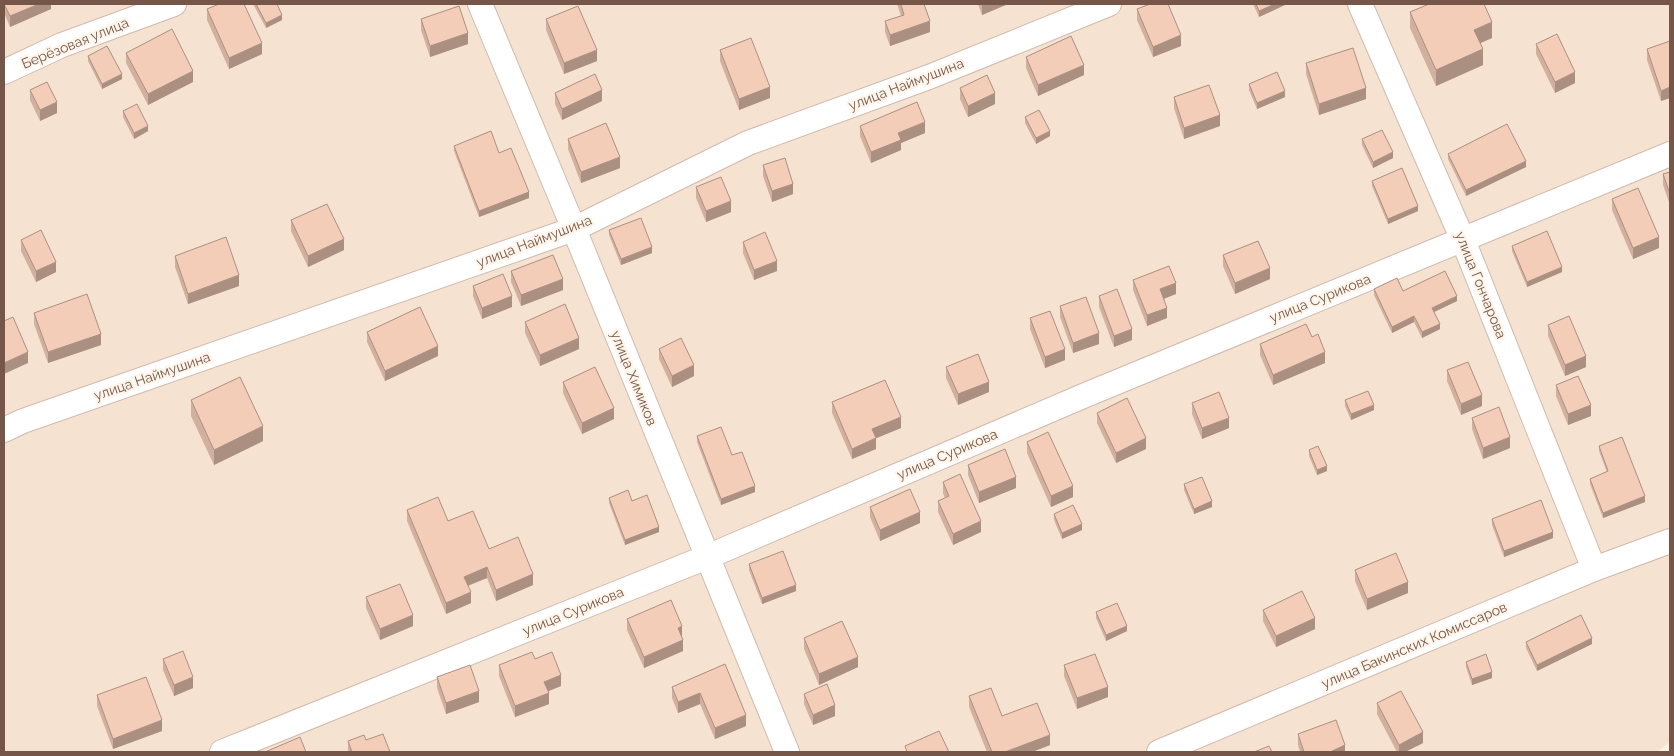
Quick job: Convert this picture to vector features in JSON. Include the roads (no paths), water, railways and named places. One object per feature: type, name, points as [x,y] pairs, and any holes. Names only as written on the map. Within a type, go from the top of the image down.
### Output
[{"type":"street","name":"Берёзовая улица","points":[[4,72],[62,45],[174,4]]},
{"type":"street","name":"улица Химиков","points":[[480,4],[574,229],[787,752]]},
{"type":"street","name":"улица Наймушина","points":[[4,430],[23,421],[574,229],[748,143],[928,77],[1109,4]]},
{"type":"street","name":"улица Гончарова","points":[[1360,4],[1464,240],[1594,569]]},
{"type":"street","name":"улица Сурикова","points":[[222,752],[707,557],[1088,394],[1670,154]]},
{"type":"street","name":"улица Бакинских Комиссаров","points":[[1160,752],[1594,569],[1670,541]]}]
